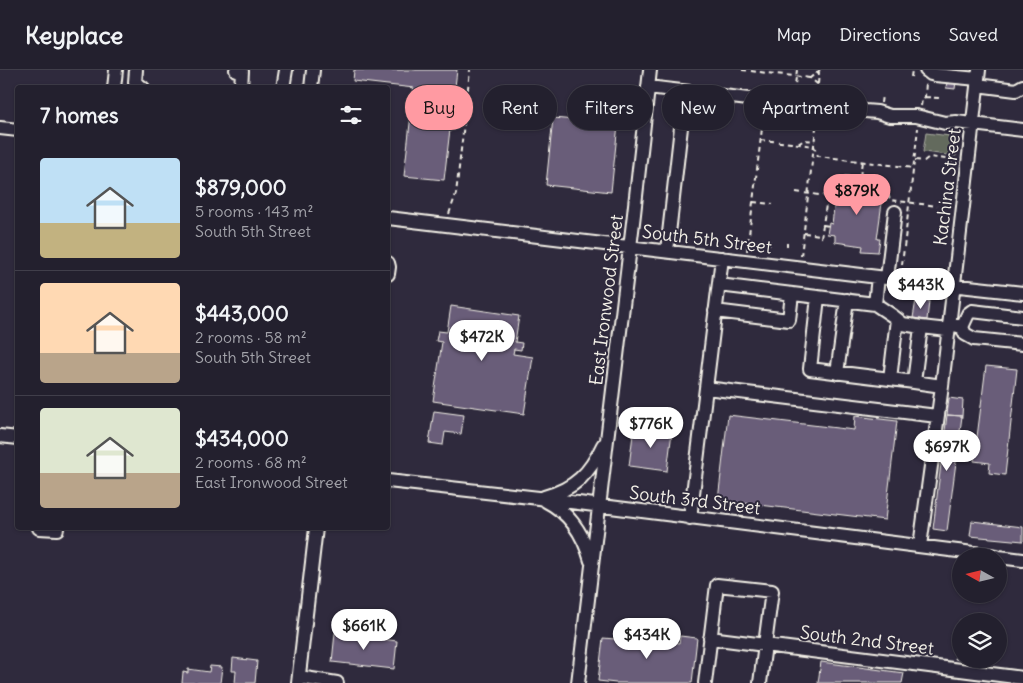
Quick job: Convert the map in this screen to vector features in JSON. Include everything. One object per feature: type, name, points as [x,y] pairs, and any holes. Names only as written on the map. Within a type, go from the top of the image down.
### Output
[{"type":"street","points":[[114,85],[116,70]]},
{"type":"street","points":[[136,70],[135,82],[139,85]]},
{"type":"street","points":[[236,70],[242,71],[241,85]]},
{"type":"street","points":[[284,85],[286,70]]},
{"type":"street","points":[[311,85],[313,70]]},
{"type":"street","name":"East Ironwood Street","points":[[648,85],[650,70]]},
{"type":"street","points":[[922,75],[978,78],[1016,90],[1023,86]]},
{"type":"street","name":"Kachina Street","points":[[920,546],[942,386],[978,78]]},
{"type":"street","points":[[867,111],[890,116],[920,117],[945,123],[956,122],[1023,130]]},
{"type":"street","points":[[0,128],[15,130]]},
{"type":"street","name":"East Ironwood Street","points":[[578,683],[643,130]]},
{"type":"street","points":[[667,251],[681,130]]},
{"type":"street","points":[[875,304],[882,278],[893,206]]},
{"type":"street","name":"South 5th Street","points":[[390,218],[882,278],[1023,293]]},
{"type":"street","points":[[690,518],[722,258]]},
{"type":"street","points":[[718,286],[875,304],[903,324],[962,327]]},
{"type":"street","points":[[715,311],[789,320],[792,294]]},
{"type":"street","points":[[818,297],[810,369],[942,386]]},
{"type":"street","points":[[837,373],[847,300]]},
{"type":"street","points":[[1023,317],[972,311],[968,314],[962,327],[965,334],[974,338],[1023,344]]},
{"type":"street","points":[[890,379],[897,319]]},
{"type":"street","points":[[914,382],[921,326]]},
{"type":"street","points":[[706,388],[937,416]]},
{"type":"street","points":[[0,436],[15,438]]},
{"type":"street","points":[[539,498],[560,492],[577,482],[591,467],[607,436]]},
{"type":"street","name":"South 3rd Street","points":[[390,482],[539,498],[952,550]]},
{"type":"street","points":[[539,498],[554,506],[570,520],[582,538],[592,564]]},
{"type":"street","points":[[316,530],[298,680],[337,683]]},
{"type":"street","name":"South 3rd Street","points":[[1008,558],[1023,560]]},
{"type":"street","points":[[705,683],[717,586],[772,591],[760,683]]},
{"type":"street","name":"South 2nd Street","points":[[710,638],[1023,678]]},
{"type":"path","points":[[449,214],[456,194],[470,70]]},
{"type":"path","points":[[742,70],[810,78],[818,85]]},
{"type":"path","points":[[795,85],[797,70]]},
{"type":"path","points":[[810,78],[820,70]]},
{"type":"path","points":[[818,85],[820,70]]},
{"type":"path","points":[[902,265],[920,117],[926,83],[922,75],[911,72],[911,77]]},
{"type":"path","points":[[919,98],[938,98],[938,101]]},
{"type":"path","points":[[747,251],[761,130]]},
{"type":"path","points":[[801,258],[816,130]]},
{"type":"path","points":[[760,140],[814,146]]},
{"type":"path","points":[[798,144],[804,140],[815,141]]},
{"type":"path","points":[[790,148],[791,143]]},
{"type":"path","points":[[814,146],[818,156],[914,168]]},
{"type":"path","points":[[915,160],[924,161],[929,157],[946,159],[949,163],[956,164]]},
{"type":"path","points":[[859,185],[862,161]]},
{"type":"path","points":[[804,233],[821,236],[829,185],[841,176],[884,180],[893,206]]},
{"type":"path","points":[[796,192],[835,197]]},
{"type":"path","points":[[882,200],[893,206],[910,203],[937,206]]},
{"type":"path","points":[[753,202],[773,204]]},
{"type":"path","points":[[823,225],[829,226]]},
{"type":"green space","points":[[926,133],[958,137],[956,156],[923,152]]},
{"type":"building","points":[[354,70],[457,70],[455,85],[405,85],[405,87],[353,81]]},
{"type":"building","points":[[947,80],[956,81],[955,89],[946,88]]},
{"type":"building","points":[[557,118],[567,119],[567,130],[617,130],[611,192],[546,185],[552,130],[557,130]]},
{"type":"building","points":[[409,130],[450,130],[444,180],[404,176]]},
{"type":"building","points":[[837,183],[884,188],[877,239],[880,239],[878,252],[862,251],[863,246],[835,242],[835,235],[827,234],[829,223],[832,224]]},
{"type":"building","points":[[916,300],[929,301],[927,320],[913,318]]},
{"type":"building","points":[[451,306],[519,316],[515,342],[522,343],[521,350],[514,349],[513,354],[533,357],[524,414],[433,401],[442,342],[436,341],[438,331],[447,332]]},
{"type":"building","points":[[986,366],[1017,369],[1005,475],[989,473],[990,463],[974,461]]},
{"type":"building","points":[[949,398],[963,400],[962,416],[947,415]]},
{"type":"building","points":[[434,411],[464,415],[461,434],[445,432],[443,445],[429,443]]},
{"type":"building","points":[[728,415],[854,430],[855,416],[897,421],[885,520],[718,500]]},
{"type":"building","points":[[947,415],[962,416],[947,531],[933,529]]},
{"type":"building","points":[[634,427],[672,432],[667,471],[629,466]]},
{"type":"building","points":[[972,521],[1023,527],[1023,541],[970,536]]},
{"type":"building","points":[[616,629],[626,630],[625,637],[679,643],[680,636],[697,638],[692,683],[616,683],[598,681],[603,638],[615,639]]},
{"type":"building","points":[[335,633],[397,641],[394,669],[332,662]]},
{"type":"building","points":[[233,658],[257,661],[255,683],[235,683],[236,671],[232,671]]},
{"type":"building","points":[[821,662],[904,673],[902,683],[818,683]]},
{"type":"building","points":[[210,666],[222,667],[220,683],[182,683],[183,672],[188,673],[188,669],[209,672]]}]
